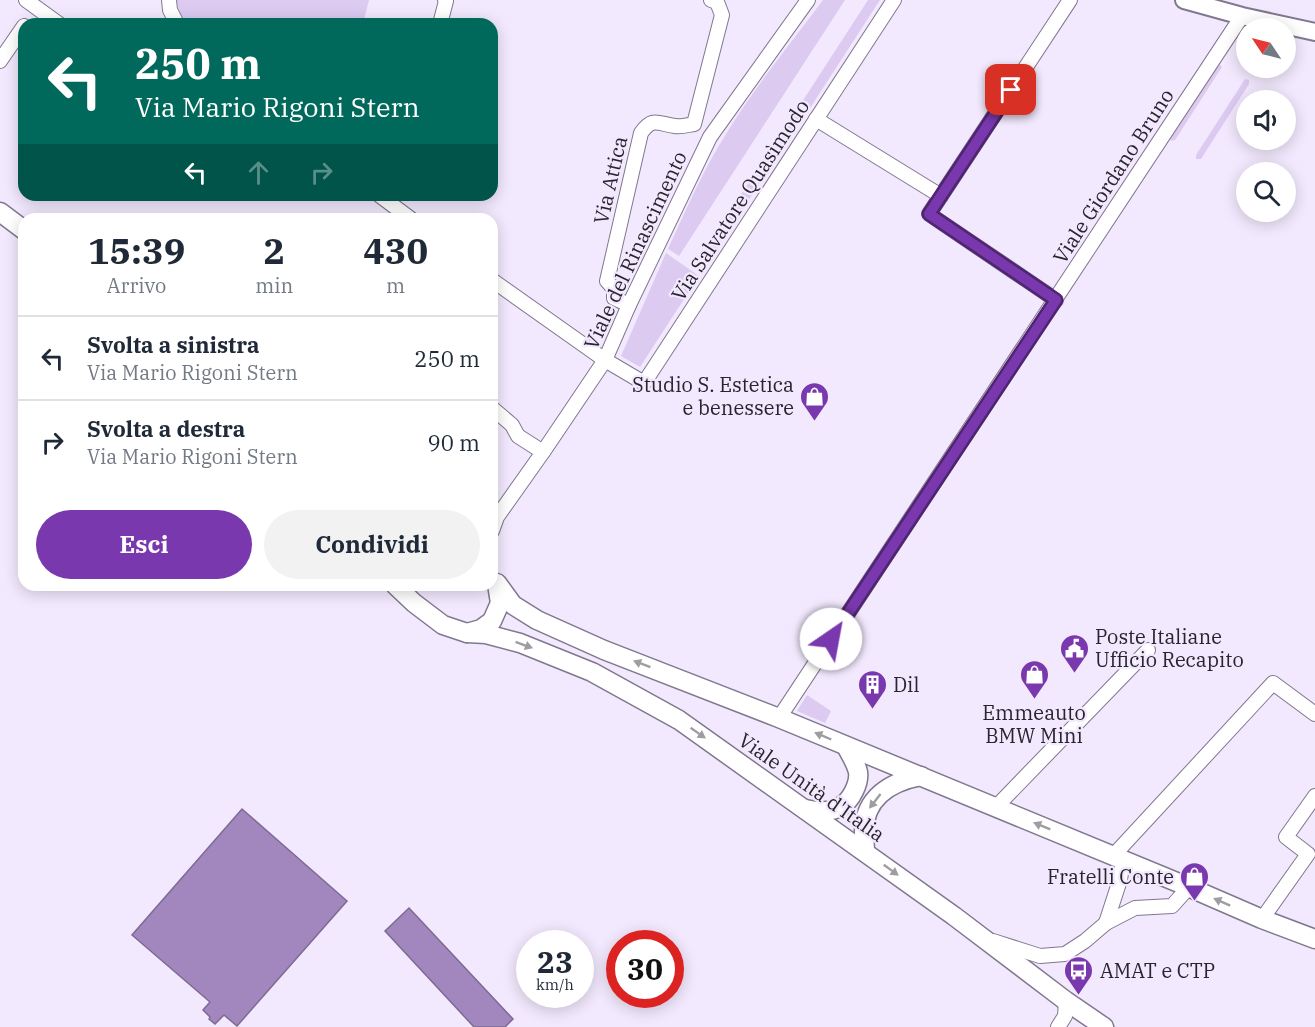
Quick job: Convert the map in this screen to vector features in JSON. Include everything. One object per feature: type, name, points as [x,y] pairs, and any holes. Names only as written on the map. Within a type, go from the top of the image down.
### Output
[{"type":"main road","points":[[0,212],[18,226]]},
{"type":"main road","name":"Viale Unità d'Italia","points":[[498,583],[513,605],[537,620],[604,650],[779,718],[1315,939]]},
{"type":"main road","name":"Viale Unità d'Italia","points":[[401,591],[443,625],[468,633],[486,634],[520,643],[592,672],[679,720],[865,852],[1104,1027]]},
{"type":"main road","name":"Viale Unità d'Italia","points":[[468,633],[481,629],[492,621],[500,603],[498,591]]},
{"type":"main road","points":[[804,809],[816,812],[831,811],[846,804],[853,794],[858,782],[858,773],[846,746]]},
{"type":"main road","points":[[865,852],[864,831],[870,807],[880,794],[895,783],[921,777]]},
{"type":"street","points":[[169,0],[174,18]]},
{"type":"street","points":[[442,18],[445,0]]},
{"type":"street","name":"Via Attica","points":[[629,305],[614,298],[614,289],[607,281],[640,133],[647,124],[658,122],[677,127],[694,124],[722,15],[717,2],[711,0]]},
{"type":"street","name":"Viale del Rinascimento","points":[[498,515],[605,360],[710,137],[808,0]]},
{"type":"street","name":"Via Salvatore Quasìmodo","points":[[636,395],[894,0]]},
{"type":"street","points":[[1056,300],[929,214],[1070,0]]},
{"type":"street","points":[[1184,0],[1315,32]]},
{"type":"street","points":[[28,18],[35,3],[52,18]]},
{"type":"street","name":"Viale Giordano Bruno","points":[[779,718],[1242,16]]},
{"type":"street","points":[[0,61],[18,35]]},
{"type":"street","points":[[816,119],[941,196]]},
{"type":"street","points":[[387,201],[403,213]]},
{"type":"street","points":[[498,283],[605,360],[644,383]]},
{"type":"street","points":[[498,413],[512,425],[518,436],[543,452]]},
{"type":"street","points":[[996,807],[1148,650]]},
{"type":"street","points":[[1106,924],[1120,880],[1118,858],[1273,683],[1315,714]]},
{"type":"street","points":[[1262,919],[1308,854],[1286,837],[1315,796]]},
{"type":"street","points":[[980,936],[1040,956],[1065,954],[1106,924],[1135,908],[1172,906],[1189,887]]},
{"type":"street","points":[[1058,1027],[1065,1016],[1066,1001]]},
{"type":"shaded area","points":[[176,0],[369,0],[364,18],[182,18]]},
{"type":"shaded area","points":[[823,0],[845,0],[679,256],[668,249],[710,162],[749,99]]},
{"type":"shaded area","points":[[868,0],[880,0],[810,108],[802,102]]},
{"type":"shaded area","points":[[1219,64],[1222,67],[1175,140],[1171,141],[1170,138]]},
{"type":"shaded area","points":[[1245,79],[1249,80],[1245,90],[1238,90]]},
{"type":"shaded area","points":[[1236,93],[1236,104],[1201,159],[1196,159],[1196,155]]},
{"type":"shaded area","points":[[795,112],[803,117],[708,262],[700,257]]},
{"type":"shaded area","points":[[666,253],[699,276],[640,367],[621,356]]},
{"type":"shaded area","points":[[807,695],[831,711],[825,723],[797,711]]},
{"type":"shaded area","points":[[242,809],[347,901],[237,1026],[224,1015],[215,1024],[209,1019],[210,1017],[203,1010],[210,1002],[132,935]]},
{"type":"shaded area","points":[[409,908],[513,1019],[505,1027],[474,1027],[385,931]]},
{"type":"place","name":"Studio S. Estetica e benessere","points":[[815,422]]},
{"type":"place","name":"Poste Italiane Ufficio Recapito","points":[[1074,674]]},
{"type":"place","name":"Emmeauto BMW Mini","points":[[1034,700]]},
{"type":"place","name":"Dil","points":[[872,710]]},
{"type":"place","name":"Fratelli Conte","points":[[1195,902]]},
{"type":"place","name":"AMAT e CTP","points":[[1079,996]]},
{"type":"route","points":[[831,639],[1056,300],[929,214],[1011,90]]}]
